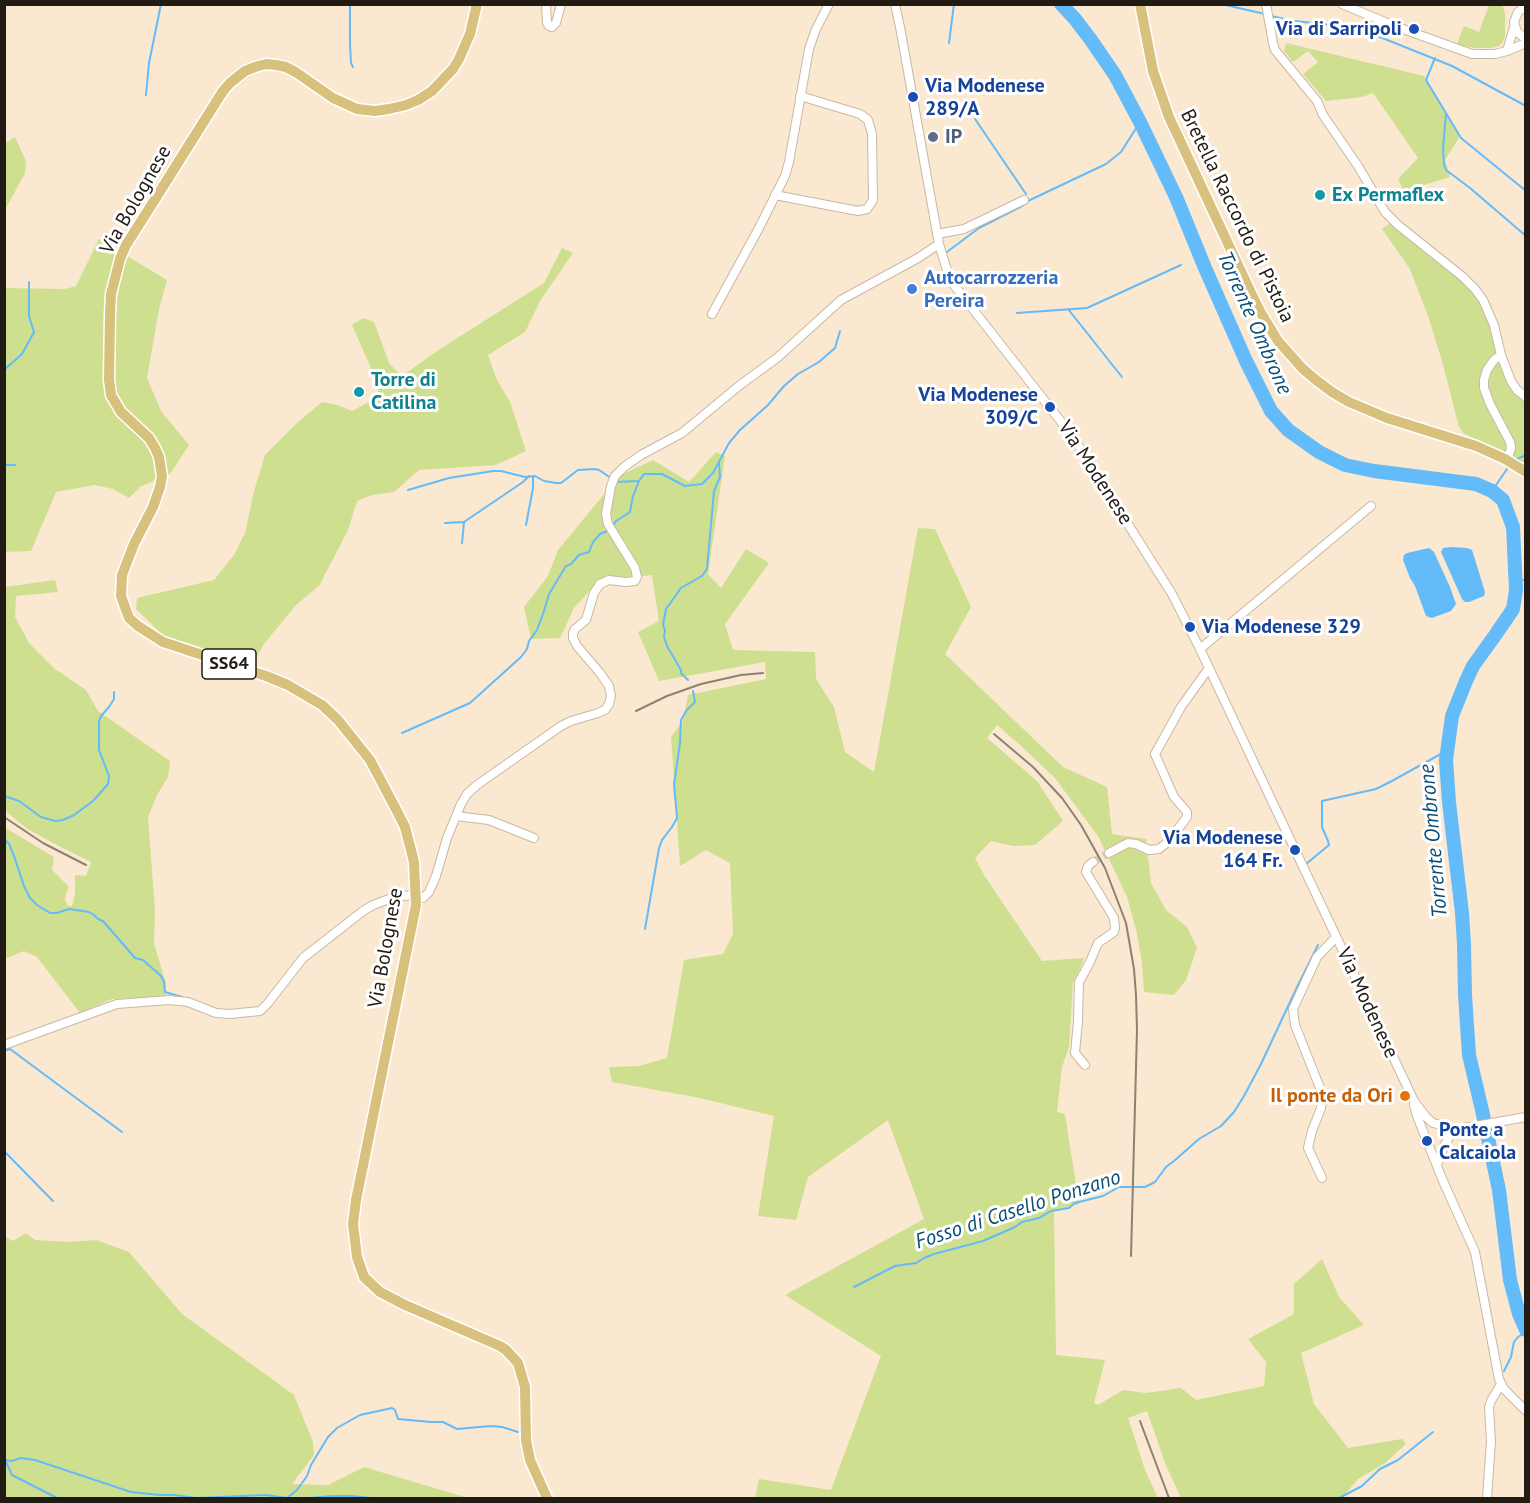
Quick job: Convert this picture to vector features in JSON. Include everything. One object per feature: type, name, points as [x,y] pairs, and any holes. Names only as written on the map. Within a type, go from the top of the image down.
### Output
[{"type":"main road","name":"Via Bolognese","points":[[477,4],[470,34],[453,69],[432,91],[406,105],[389,110],[357,109],[333,98],[292,70],[276,65],[255,66],[236,77],[223,91],[126,245],[114,279],[110,315],[109,380],[111,395],[121,412],[149,438],[155,448],[162,476],[157,496],[122,575],[121,596],[129,618],[163,642],[266,676],[322,705],[338,720],[370,759],[407,834],[413,856],[416,897],[356,1200],[354,1231],[357,1257],[364,1277],[380,1292],[500,1346],[518,1363],[525,1387],[526,1440],[530,1460],[547,1498]]},
{"type":"main road","name":"Bretella Raccordo di Pistoia","points":[[1141,8],[1153,71],[1169,117],[1261,314],[1278,341],[1316,380],[1349,402],[1387,418],[1476,446],[1507,460],[1526,472]]},
{"type":"street","points":[[546,4],[547,23],[552,27],[556,23],[561,4]]},
{"type":"street","points":[[712,315],[776,195],[788,167],[809,49],[829,4]]},
{"type":"street","name":"Via Modenese","points":[[895,4],[939,244],[952,285],[1082,450],[1172,594],[1414,1101]]},
{"type":"street","points":[[1266,4],[1277,53],[1317,101],[1323,115],[1358,166],[1385,212],[1475,289],[1483,300],[1494,325],[1501,355],[1511,381],[1526,397]]},
{"type":"street","points":[[1342,4],[1358,12],[1477,55],[1507,51],[1526,41],[1519,34],[1514,23],[1510,4]]},
{"type":"street","points":[[1507,51],[1518,12],[1526,6]]},
{"type":"street","points":[[776,195],[858,211],[867,209],[873,200],[872,134],[868,120],[860,114],[800,96]]},
{"type":"street","points":[[937,234],[964,229],[1023,200]]},
{"type":"street","points":[[4,1046],[117,1004],[169,1000],[188,1002],[216,1013],[260,1011],[303,958],[373,905],[401,896],[423,898],[427,895],[447,838],[467,794],[561,726],[605,710],[609,704],[611,696],[609,686],[577,646],[573,633],[586,620],[594,593],[600,584],[609,580],[635,581],[637,577],[635,568],[608,525],[606,514],[615,476],[641,455],[682,433],[777,358],[842,300],[939,244]]},
{"type":"street","points":[[1501,355],[1487,370],[1484,380],[1490,404],[1510,442],[1511,448],[1507,460]]},
{"type":"street","points":[[1200,649],[1371,506]]},
{"type":"street","points":[[1109,853],[1128,843],[1149,850],[1159,849],[1169,841],[1187,817],[1187,812],[1174,797],[1155,754],[1181,707],[1209,668]]},
{"type":"street","points":[[456,816],[489,820],[534,838]]},
{"type":"street","points":[[1085,1065],[1075,1053],[1079,981],[1098,943],[1114,932],[1115,928],[1114,918],[1086,872],[1088,866],[1093,862]]},
{"type":"street","name":"Via Modenese","points":[[1322,1178],[1308,1149],[1312,1131],[1322,1107],[1322,1093],[1295,1025],[1293,1009],[1317,957],[1336,937]]},
{"type":"street","points":[[1414,1101],[1426,1117],[1433,1123],[1444,1127],[1458,1129],[1526,1117]]},
{"type":"street","points":[[1414,1101],[1417,1116],[1475,1252],[1501,1384],[1526,1411]]},
{"type":"street","points":[[1437,1165],[1444,1146],[1458,1129]]},
{"type":"street","points":[[1487,1498],[1491,1441],[1489,1404],[1501,1384]]},
{"type":"green space","points":[[1489,5],[1503,6],[1505,37],[1503,42],[1491,48],[1473,48],[1457,44],[1464,26],[1479,32]]},
{"type":"green space","points":[[1286,43],[1424,76],[1460,136],[1445,160],[1450,177],[1404,191],[1398,179],[1418,158],[1373,93],[1362,97],[1326,101],[1303,74],[1318,62],[1308,51],[1293,62],[1284,51]]},
{"type":"green space","points":[[15,137],[26,161],[25,173],[5,210],[5,143]]},
{"type":"green space","points":[[1393,221],[1461,277],[1481,299],[1509,376],[1525,396],[1525,465],[1510,454],[1464,434],[1459,427],[1429,319],[1410,269],[1382,229]]},
{"type":"green space","points":[[99,239],[167,280],[159,309],[147,378],[161,411],[189,445],[170,474],[140,487],[129,498],[113,489],[94,485],[56,492],[31,551],[5,552],[4,288],[65,289],[76,286]]},
{"type":"green space","points":[[562,248],[573,253],[540,301],[525,332],[488,355],[496,378],[510,402],[526,451],[496,465],[419,470],[394,492],[372,495],[357,501],[348,530],[319,586],[296,605],[249,666],[172,644],[136,609],[137,598],[214,580],[234,555],[245,533],[265,455],[296,424],[322,402],[352,411],[372,400],[378,391],[378,384],[352,325],[363,318],[374,322],[389,363],[402,376],[544,283]]},
{"type":"green space","points":[[716,452],[725,456],[708,574],[721,588],[746,549],[769,563],[725,624],[733,650],[815,652],[816,679],[834,707],[845,752],[874,772],[918,528],[935,529],[971,607],[945,654],[1063,767],[1107,787],[1112,834],[1146,839],[1151,883],[1166,910],[1187,927],[1197,948],[1186,980],[1174,995],[1144,992],[1137,933],[1127,897],[1098,836],[1055,778],[997,725],[987,738],[1037,781],[1063,821],[1035,845],[1013,846],[991,841],[975,858],[1042,961],[1084,958],[1073,983],[1069,1047],[1062,1067],[1057,1112],[1065,1114],[1079,1204],[1054,1211],[1056,1355],[1105,1360],[1094,1403],[1098,1405],[1123,1390],[1146,1393],[1181,1388],[1196,1400],[1264,1386],[1266,1362],[1248,1339],[1294,1314],[1294,1284],[1322,1259],[1339,1297],[1364,1325],[1301,1353],[1314,1404],[1348,1448],[1402,1439],[1406,1444],[1385,1463],[1358,1479],[1342,1498],[1181,1498],[1165,1463],[1147,1411],[1128,1418],[1145,1470],[1158,1498],[755,1498],[759,1479],[831,1490],[881,1356],[785,1295],[924,1219],[888,1120],[808,1177],[796,1220],[758,1216],[774,1116],[700,1098],[612,1082],[609,1067],[639,1066],[667,1058],[684,960],[723,954],[733,934],[730,863],[706,850],[680,866],[671,737],[683,721],[688,695],[766,679],[765,662],[659,681],[638,632],[659,621],[652,575],[597,583],[574,608],[560,638],[531,639],[524,607],[548,576],[558,550],[619,476],[653,460],[689,482]]},
{"type":"green space","points":[[55,580],[58,592],[16,596],[15,617],[29,643],[55,669],[86,690],[98,711],[170,761],[168,777],[148,817],[155,910],[154,944],[166,983],[166,997],[112,999],[80,1013],[37,957],[24,951],[5,959],[4,827],[54,857],[52,870],[69,887],[65,900],[68,906],[72,906],[75,894],[75,875],[86,876],[91,862],[29,830],[5,811],[5,587]]},
{"type":"green space","points":[[26,1233],[35,1240],[68,1242],[96,1240],[129,1252],[182,1314],[294,1395],[313,1442],[314,1455],[292,1484],[328,1485],[364,1467],[468,1498],[5,1498],[5,1236],[13,1241]]},
{"type":"water","points":[[1429,548],[1434,552],[1456,604],[1451,611],[1432,618],[1426,616],[1403,560],[1407,553]]},
{"type":"water","points":[[1443,548],[1472,550],[1485,592],[1484,596],[1469,602],[1462,599],[1441,552]]},
{"type":"waterway","points":[[146,95],[149,63],[161,4]]},
{"type":"waterway","points":[[350,4],[350,44],[353,67]]},
{"type":"waterway","points":[[949,43],[954,4]]},
{"type":"waterway","name":"Torrente Ombrone","points":[[1061,4],[1091,40],[1115,75],[1140,122],[1176,197],[1246,361],[1271,411],[1288,430],[1319,452],[1345,465],[1476,484],[1492,491],[1503,500],[1513,527],[1516,590],[1513,609],[1473,666],[1466,681],[1452,716],[1446,760],[1462,913],[1469,1055],[1499,1190],[1510,1280],[1526,1330]]},
{"type":"waterway","points":[[1221,4],[1265,14]]},
{"type":"waterway","points":[[1271,16],[1341,26],[1375,35],[1452,66],[1526,106]]},
{"type":"waterway","points":[[1435,58],[1426,80],[1461,138],[1526,191]]},
{"type":"waterway","points":[[1446,113],[1443,149],[1446,170],[1526,236]]},
{"type":"waterway","points":[[975,119],[1026,194]]},
{"type":"waterway","points":[[947,252],[979,228],[1030,200],[1106,164],[1121,152],[1140,122]]},
{"type":"waterway","points":[[1017,313],[1087,308],[1181,265]]},
{"type":"waterway","points":[[4,370],[22,354],[34,332],[29,316],[29,282]]},
{"type":"waterway","points":[[1068,309],[1122,377]]},
{"type":"waterway","points":[[613,526],[616,521],[630,512],[633,496],[644,474],[662,474],[685,486],[702,484],[713,473],[729,443],[740,430],[768,405],[784,386],[835,348],[840,331]]},
{"type":"waterway","points":[[1517,459],[1526,455]]},
{"type":"waterway","points":[[688,680],[681,673],[667,646],[663,625],[666,609],[681,588],[702,576],[707,569],[714,491],[720,477],[719,463]]},
{"type":"waterway","points":[[4,465],[15,465]]},
{"type":"waterway","points":[[408,490],[449,478],[493,471],[525,477],[535,476],[544,481],[556,483],[561,483],[578,470],[595,469],[611,478]]},
{"type":"waterway","points":[[1492,491],[1507,469]]},
{"type":"waterway","points":[[445,523],[464,522],[529,476]]},
{"type":"waterway","points":[[526,525],[533,476]]},
{"type":"waterway","points":[[615,482],[639,481]]},
{"type":"waterway","points":[[462,543],[464,522]]},
{"type":"waterway","points":[[402,733],[470,703],[521,657],[537,630],[549,594],[566,566],[579,555],[589,552],[593,542],[600,534],[610,530]]},
{"type":"waterway","points":[[1516,581],[1526,580]]},
{"type":"waterway","points":[[645,929],[659,848],[677,818],[674,784],[681,720],[695,702],[693,691]]},
{"type":"waterway","points":[[4,796],[19,801],[41,817],[55,821],[74,815],[93,801],[108,784],[109,776],[99,750],[99,721],[114,699],[114,692]]},
{"type":"waterway","name":"Fosso di Casello Ponzano","points":[[1306,864],[1329,845],[1322,827],[1322,801],[1376,789],[1448,750]]},
{"type":"waterway","points":[[4,839],[9,844],[24,886],[30,898],[37,905],[50,913],[69,909],[94,915],[103,921],[135,958],[143,960],[161,976],[165,992],[182,997]]},
{"type":"waterway","name":"Fosso di Casello Ponzano","points":[[854,1287],[895,1266],[916,1263],[934,1254],[983,1241],[1022,1222],[1039,1218],[1051,1211],[1069,1208],[1075,1203],[1103,1196],[1119,1187],[1145,1187],[1155,1182],[1166,1167],[1199,1139],[1221,1126],[1234,1112],[1261,1064],[1318,945]]},
{"type":"waterway","points":[[4,1051],[10,1049],[122,1132]]},
{"type":"waterway","points":[[4,1151],[53,1201]]},
{"type":"waterway","points":[[1504,1371],[1511,1357],[1514,1342],[1526,1332]]},
{"type":"waterway","points":[[287,1498],[297,1490],[307,1476],[328,1437],[337,1428],[360,1415],[392,1408],[398,1419],[443,1422],[457,1429],[491,1426],[518,1432]]},
{"type":"waterway","points":[[1339,1498],[1362,1486],[1380,1469],[1398,1460],[1433,1432]]},
{"type":"waterway","points":[[4,1460],[12,1461],[21,1458],[35,1460],[131,1492],[196,1498],[266,1495],[287,1498]]},
{"type":"waterway","points":[[5,1460],[12,1475],[57,1498]]},
{"type":"waterway","points":[[309,1498],[332,1496],[371,1498]]},
{"type":"tunnel","points":[[1093,862],[1109,853]]},
{"type":"railway","points":[[636,711],[667,696],[701,684],[741,675],[763,673]]},
{"type":"railway","points":[[994,734],[1033,767],[1062,798],[1081,825],[1105,868],[1126,923],[1134,969],[1137,1030],[1131,1256]]},
{"type":"railway","points":[[4,817],[43,843],[86,865]]},
{"type":"railway","points":[[1140,1421],[1169,1498]]},
{"type":"place","name":"Via di Sarripoli","points":[[1414,29]]},
{"type":"place","name":"Via Modenese 289/A","points":[[913,97]]},
{"type":"place","name":"IP","points":[[933,137]]},
{"type":"place","name":"Ex Permaflex","points":[[1320,195]]},
{"type":"place","name":"Autocarrozzeria Pereira","points":[[912,289]]},
{"type":"place","name":"Torre di Catilina","points":[[359,392]]},
{"type":"place","name":"Via Modenese 309/C","points":[[1050,407]]},
{"type":"place","name":"Via Modenese 329","points":[[1190,627]]},
{"type":"place","name":"Via Modenese 164 Fr.","points":[[1295,850]]},
{"type":"place","name":"Il ponte da Ori","points":[[1405,1096]]},
{"type":"place","name":"Ponte a Calcaiola","points":[[1427,1141]]}]
